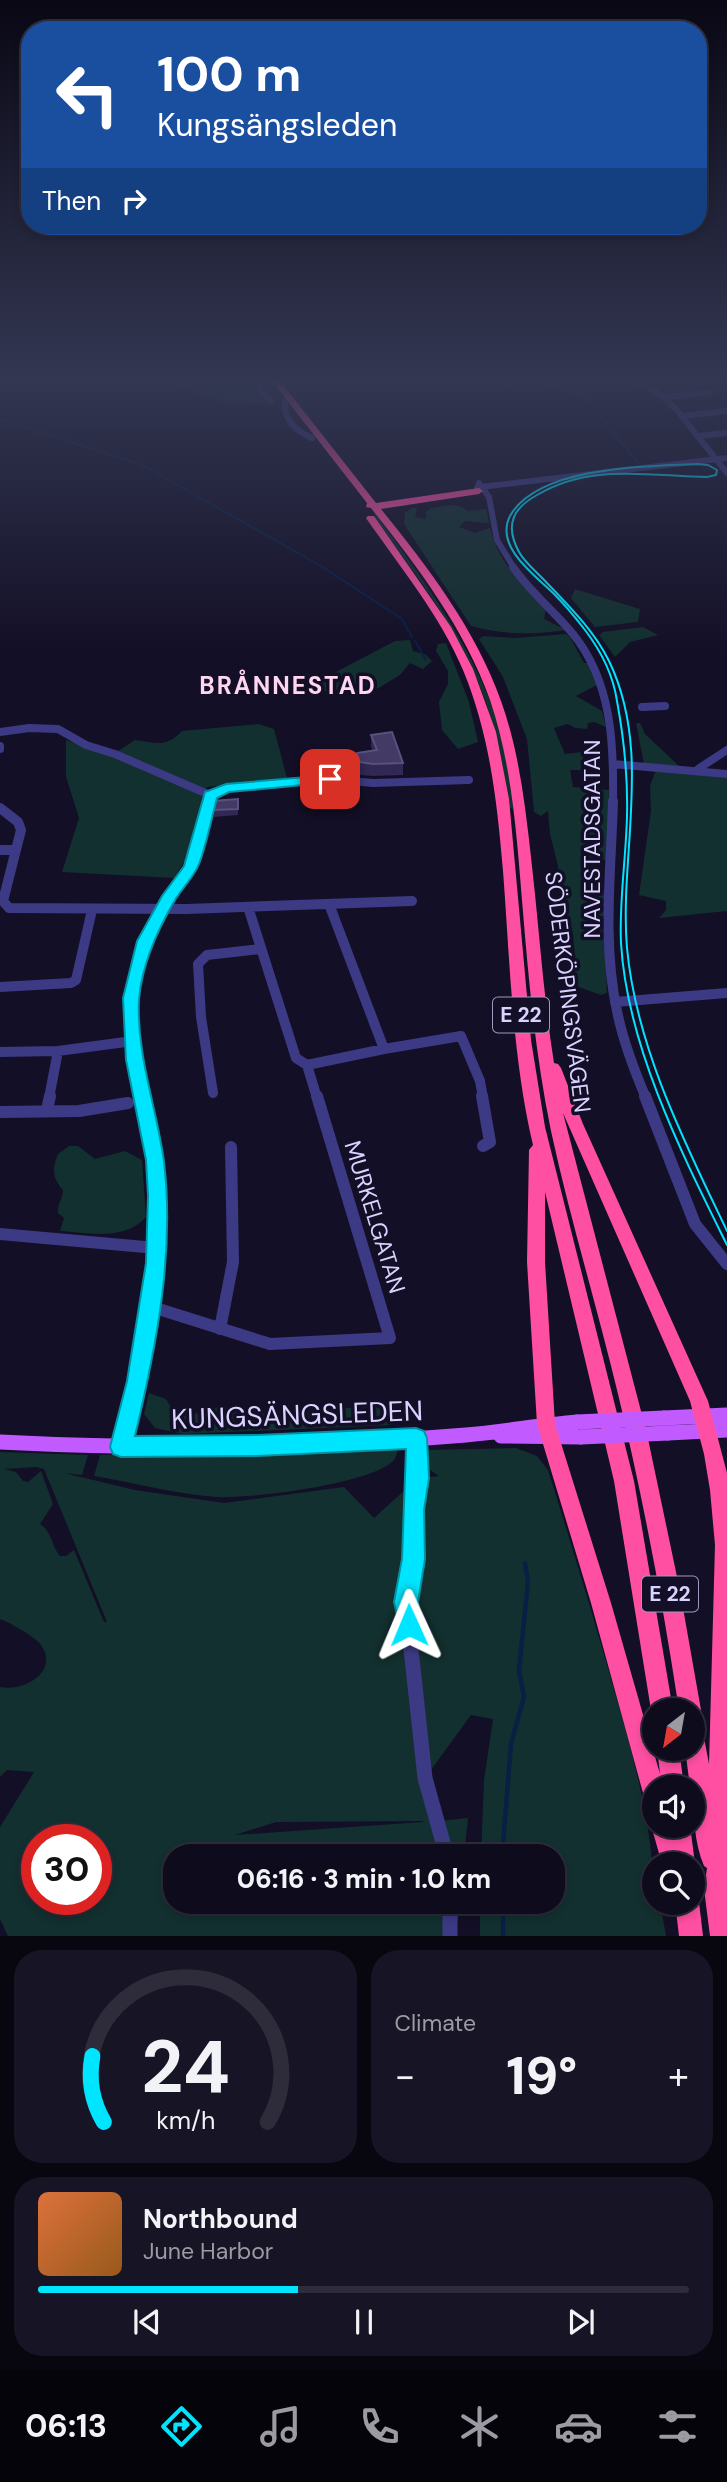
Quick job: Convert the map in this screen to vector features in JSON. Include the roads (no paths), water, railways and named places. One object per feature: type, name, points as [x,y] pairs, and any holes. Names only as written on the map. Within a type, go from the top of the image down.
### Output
[{"type":"highway","name":"SÖDERKÖPINGSVÄGEN","points":[[338,471],[366,506],[446,626],[468,670],[490,732],[503,799],[524,1040],[537,1128],[624,1481],[660,1698]]},
{"type":"highway","name":"SÖDERKÖPINGSVÄGEN","points":[[348,471],[366,506],[398,538],[461,629],[487,680],[503,725],[518,798],[542,1039],[563,1149],[647,1479],[663,1553],[688,1698]]},
{"type":"highway","points":[[350,474],[373,498],[387,501]]},
{"type":"highway","points":[[366,506],[481,489]]},
{"type":"highway","points":[[366,506],[481,489]]},
{"type":"highway","points":[[398,538],[393,524],[394,513],[414,501]]},
{"type":"highway","points":[[542,1039],[575,1124],[713,1426],[725,1545],[718,1898]]},
{"type":"highway","points":[[537,1128],[536,1262],[547,1431],[601,1603],[649,1775]]},
{"type":"highway","points":[[698,1761],[722,1936]]},
{"type":"main road","name":"KUNGSÄNGSLEDEN","points":[[0,1442],[121,1447],[257,1445],[579,1429],[713,1426],[727,1415]]},
{"type":"street","points":[[481,489],[597,471]]},
{"type":"street","name":"NAVESTADSGATAN","points":[[481,489],[490,503],[493,527],[506,559],[526,584],[570,628],[594,666],[607,708],[613,764],[609,881],[615,1002],[621,1027],[671,1159],[687,1210],[698,1231],[727,1264]]},
{"type":"street","points":[[642,707],[665,706]]},
{"type":"street","points":[[0,732],[29,728],[58,729],[76,741],[115,754],[210,795],[226,788],[330,779],[373,783],[469,780]]},
{"type":"street","points":[[698,769],[727,750]]},
{"type":"street","points":[[613,764],[698,769],[727,774]]},
{"type":"street","points":[[121,1447],[137,1381],[149,1306],[156,1248],[158,1196],[155,1160],[133,1041],[131,998],[145,941],[191,866],[210,795]]},
{"type":"street","points":[[0,808],[18,822],[21,830],[2,905],[92,910],[412,901]]},
{"type":"street","points":[[0,850],[15,849]]},
{"type":"street","points":[[328,904],[384,1049]]},
{"type":"street","name":"MURKELGATAN","points":[[149,1306],[270,1344],[390,1338],[307,1065],[296,1058],[248,907]]},
{"type":"street","points":[[0,987],[71,984],[76,980],[92,910]]},
{"type":"street","points":[[213,1093],[201,1017],[198,964],[207,955],[260,948]]},
{"type":"street","points":[[615,1002],[727,993]]},
{"type":"street","points":[[307,1065],[461,1036],[480,1081],[481,1100],[490,1131],[490,1142],[482,1146]]},
{"type":"street","points":[[0,1052],[58,1051],[133,1041]]},
{"type":"street","points":[[47,1110],[58,1051]]},
{"type":"street","points":[[0,1112],[79,1111],[128,1102]]},
{"type":"street","points":[[220,1329],[229,1301],[233,1252],[231,1147]]},
{"type":"street","points":[[0,1234],[156,1248]]},
{"type":"street","points":[[416,1438],[418,1478],[413,1510],[414,1559],[406,1602],[425,1778],[444,1844]]},
{"type":"street","points":[[450,1914],[450,1936]]},
{"type":"waterway","points":[[153,471],[321,566],[402,619],[412,637]]},
{"type":"waterway","points":[[415,641],[426,660]]},
{"type":"waterway","points":[[503,1844],[511,1744],[524,1697],[519,1671],[528,1582],[525,1563]]},
{"type":"waterway","points":[[503,1914],[503,1936]]},
{"type":"tram line","points":[[600,471],[568,478],[544,487],[524,499],[510,516],[508,539],[519,560],[558,598],[585,630],[613,681],[622,730],[627,787],[621,927],[625,982],[645,1060],[659,1098],[727,1245]]},
{"type":"tram line","points":[[717,471],[716,475],[707,477],[599,475],[557,485],[521,507],[516,513],[512,530],[515,544],[525,560],[597,640],[609,661],[622,696],[632,767],[626,912],[632,985],[641,1022],[665,1094],[727,1231]]},
{"type":"district","name":"BRÅNNESTAD","points":[[288,685]]}]
